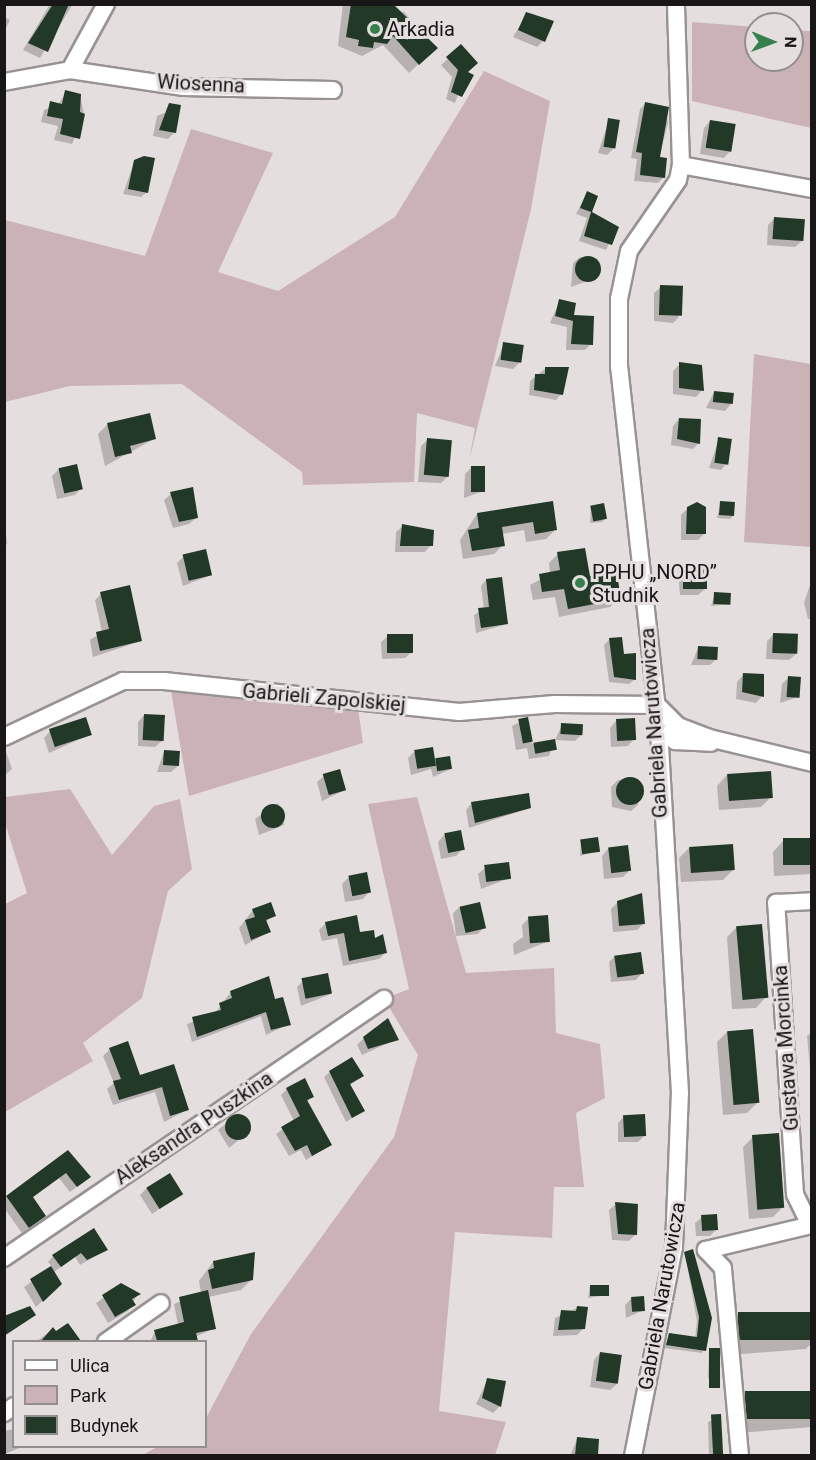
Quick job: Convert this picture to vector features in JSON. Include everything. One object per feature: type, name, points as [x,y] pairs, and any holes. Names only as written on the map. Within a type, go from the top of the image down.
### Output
[{"type":"street","points":[[70,70],[106,4]]},
{"type":"street","name":"Gabriela Narutowicza","points":[[633,1455],[679,1206],[680,1093],[657,705],[619,367],[619,299],[629,250],[678,180],[681,165],[676,4]]},
{"type":"street","name":"Wiosenna","points":[[4,82],[70,70],[184,87],[333,90]]},
{"type":"street","points":[[681,165],[812,189]]},
{"type":"street","name":"Gabrieli Zapolskiej","points":[[4,737],[123,681],[459,712],[555,704],[657,705]]},
{"type":"street","points":[[657,705],[678,726],[727,744],[812,764]]},
{"type":"street","points":[[658,728],[678,726]]},
{"type":"street","points":[[658,728],[684,744],[727,744]]},
{"type":"street","points":[[660,760],[684,744]]},
{"type":"street","name":"Gustawa Morcinka","points":[[740,1455],[723,1268],[706,1250],[811,1225],[795,1194],[776,903],[812,901]]},
{"type":"street","name":"Aleksandra Puszkina","points":[[4,1258],[384,999]]},
{"type":"street","points":[[107,1340],[161,1303]]},
{"type":"green space","points":[[692,22],[744,26],[744,72],[804,72],[804,31],[811,31],[811,128],[692,101]]},
{"type":"green space","points":[[484,71],[550,101],[531,209],[469,461],[475,428],[417,413],[414,482],[303,485],[302,472],[182,384],[70,386],[5,402],[5,220],[145,256],[191,129],[273,153],[218,272],[278,291],[395,217]]},
{"type":"green space","points":[[754,354],[811,364],[811,547],[744,542]]},
{"type":"green space","points":[[171,691],[358,709],[363,743],[189,796]]},
{"type":"green space","points":[[70,789],[112,855],[154,806],[180,799],[192,869],[168,891],[142,998],[83,1043],[93,1061],[5,1112],[5,904],[27,893],[5,823],[5,797]]},
{"type":"green space","points":[[417,797],[466,973],[554,968],[556,1033],[600,1044],[605,1098],[576,1113],[584,1187],[554,1187],[552,1238],[455,1232],[439,1411],[506,1422],[495,1455],[141,1456],[155,1448],[207,1448],[207,1416],[251,1334],[394,1137],[418,1055],[384,999],[409,989],[368,804]]},
{"type":"building","points":[[53,4],[69,4],[48,52],[28,43]]},
{"type":"building","name":"Arkadia","points":[[351,4],[393,4],[438,48],[419,65],[393,36],[387,44],[374,42],[373,48],[358,46],[359,40],[346,37]]},
{"type":"building","points":[[526,12],[554,21],[545,42],[518,30]]},
{"type":"building","points":[[461,44],[478,63],[468,72],[474,75],[462,97],[451,92],[458,70],[446,57]]},
{"type":"building","points":[[65,90],[81,94],[80,112],[85,114],[80,139],[60,134],[63,119],[47,116],[50,101],[62,104]]},
{"type":"building","points":[[645,102],[669,107],[660,157],[667,158],[665,178],[640,175],[642,153],[636,152]]},
{"type":"building","points":[[169,103],[181,105],[176,133],[159,130]]},
{"type":"building","points":[[608,118],[620,120],[615,149],[603,147]]},
{"type":"building","points":[[710,120],[736,124],[731,152],[706,148]]},
{"type":"building","points":[[144,156],[155,158],[148,193],[128,189],[134,160]]},
{"type":"building","points":[[587,191],[598,196],[592,212],[619,227],[612,245],[584,236],[591,212],[580,208]]},
{"type":"building","points":[[774,217],[805,219],[803,241],[772,239]]},
{"type":"building","points":[[588,256],[597,260],[601,269],[597,278],[588,282],[579,278],[575,269],[579,260]]},
{"type":"building","points":[[660,285],[683,286],[682,316],[659,315]]},
{"type":"building","points":[[559,299],[576,303],[574,315],[594,316],[593,345],[571,344],[573,321],[555,316]]},
{"type":"building","points":[[503,342],[524,345],[521,363],[500,360]]},
{"type":"building","points":[[679,362],[702,365],[704,391],[679,388]]},
{"type":"building","points":[[545,367],[569,367],[563,395],[534,390],[535,374],[545,374]]},
{"type":"building","points":[[714,391],[734,393],[733,404],[713,402]]},
{"type":"building","points":[[150,413],[156,439],[130,446],[132,453],[115,457],[107,423]]},
{"type":"building","points":[[679,418],[701,419],[700,444],[677,439]]},
{"type":"building","points":[[718,437],[732,439],[728,465],[714,463]]},
{"type":"building","points":[[427,438],[452,440],[449,477],[424,475]]},
{"type":"building","points":[[77,464],[83,489],[64,494],[58,468]]},
{"type":"building","points":[[471,466],[485,466],[485,492],[471,492]]},
{"type":"building","points":[[193,487],[198,518],[179,522],[170,492]]},
{"type":"building","points":[[553,501],[557,530],[535,534],[533,522],[502,527],[505,546],[472,551],[468,530],[479,528],[477,513]]},
{"type":"building","points":[[720,501],[735,502],[734,516],[719,515]]},
{"type":"building","points":[[697,502],[706,507],[706,534],[686,534],[687,507]]},
{"type":"building","points":[[604,503],[607,519],[593,521],[590,506]]},
{"type":"building","points":[[402,524],[434,530],[433,546],[400,546]]},
{"type":"building","name":"PPHU „NORD” Studnik","points":[[585,548],[590,576],[617,574],[621,599],[568,609],[564,589],[542,592],[539,574],[560,570],[557,552]]},
{"type":"building","points":[[206,549],[212,575],[189,581],[183,554]]},
{"type":"building","points":[[683,563],[707,563],[707,589],[683,589]]},
{"type":"building","points":[[502,577],[508,624],[481,628],[478,608],[489,607],[486,579]]},
{"type":"building","points":[[130,585],[142,641],[100,651],[96,632],[109,629],[100,592]]},
{"type":"building","points":[[714,592],[731,593],[730,605],[713,604]]},
{"type":"building","points":[[773,633],[798,634],[797,654],[772,653]]},
{"type":"building","points":[[387,634],[413,634],[413,653],[387,653]]},
{"type":"building","points":[[622,637],[624,654],[636,653],[636,680],[614,677],[609,638]]},
{"type":"building","points":[[698,646],[718,647],[717,660],[697,659]]},
{"type":"building","points":[[743,673],[764,674],[764,697],[742,692]]},
{"type":"building","points":[[788,676],[801,677],[800,698],[787,697]]},
{"type":"building","points":[[144,714],[165,715],[164,741],[143,740]]},
{"type":"building","points":[[86,717],[92,735],[55,747],[49,729]]},
{"type":"building","points":[[528,717],[533,742],[523,743],[518,719]]},
{"type":"building","points":[[635,718],[636,740],[617,741],[616,719]]},
{"type":"building","points":[[561,723],[583,724],[582,735],[560,734]]},
{"type":"building","points":[[555,739],[557,750],[535,754],[533,743]]},
{"type":"building","points":[[433,747],[436,766],[417,769],[414,750]]},
{"type":"building","points":[[164,750],[180,751],[179,766],[163,765]]},
{"type":"building","points":[[450,756],[452,769],[437,771],[435,758]]},
{"type":"building","points":[[340,769],[346,790],[329,795],[323,774]]},
{"type":"building","points":[[771,771],[773,798],[729,801],[727,774]]},
{"type":"building","points":[[630,777],[640,781],[644,791],[640,801],[630,805],[620,801],[616,791],[620,781]]},
{"type":"building","points":[[529,793],[531,808],[475,823],[471,802]]},
{"type":"building","points":[[273,804],[282,807],[285,816],[282,825],[273,828],[264,825],[261,816],[264,807]]},
{"type":"building","points":[[461,830],[465,850],[448,853],[444,833]]},
{"type":"building","points":[[598,837],[600,852],[582,854],[580,840]]},
{"type":"building","points":[[783,838],[812,838],[812,865],[783,865]]},
{"type":"building","points":[[733,844],[735,870],[691,873],[689,847]]},
{"type":"building","points":[[628,845],[631,871],[611,873],[608,847]]},
{"type":"building","points":[[509,862],[511,879],[486,882],[484,865]]},
{"type":"building","points":[[367,872],[371,893],[352,896],[348,876]]},
{"type":"building","points":[[642,893],[645,924],[619,926],[617,901]]},
{"type":"building","points":[[271,902],[276,916],[266,920],[271,932],[251,940],[245,920],[255,917],[252,909]]},
{"type":"building","points":[[480,902],[486,928],[466,933],[460,907]]},
{"type":"building","points":[[357,915],[360,932],[374,930],[375,938],[383,934],[387,953],[349,961],[344,933],[328,936],[325,922]]},
{"type":"building","points":[[548,915],[550,942],[530,943],[528,916]]},
{"type":"building","points":[[762,924],[768,998],[743,1000],[736,926]]},
{"type":"building","points":[[641,952],[644,974],[617,978],[614,956]]},
{"type":"building","points":[[328,973],[332,994],[306,999],[301,978]]},
{"type":"building","points":[[269,976],[275,999],[283,997],[291,1025],[271,1030],[266,1012],[197,1037],[192,1017],[221,1010],[219,1003],[232,998],[230,991]]},
{"type":"building","points":[[388,1018],[399,1040],[368,1049],[363,1037]]},
{"type":"building","points":[[753,1029],[759,1103],[734,1105],[727,1031]]},
{"type":"building","points":[[128,1041],[140,1075],[174,1064],[189,1110],[170,1116],[162,1087],[119,1100],[113,1081],[121,1079],[109,1048]]},
{"type":"building","points":[[352,1057],[364,1076],[350,1084],[365,1111],[352,1118],[329,1071]]},
{"type":"building","points":[[305,1078],[314,1097],[307,1100],[332,1145],[312,1156],[307,1145],[295,1151],[281,1127],[300,1116],[286,1088]]},
{"type":"building","points":[[238,1114],[247,1118],[251,1127],[247,1136],[238,1140],[229,1136],[225,1127],[229,1118]]},
{"type":"building","points":[[645,1114],[646,1136],[624,1137],[623,1115]]},
{"type":"building","points":[[779,1133],[784,1208],[757,1210],[752,1135]]},
{"type":"building","points":[[68,1150],[91,1177],[77,1187],[66,1173],[33,1197],[46,1216],[29,1228],[6,1196]]},
{"type":"building","points":[[170,1173],[183,1194],[160,1209],[146,1188]]},
{"type":"building","points":[[615,1202],[638,1204],[637,1235],[618,1234]]},
{"type":"building","points":[[717,1214],[718,1230],[702,1231],[701,1215]]},
{"type":"building","points":[[94,1228],[108,1250],[87,1260],[81,1253],[61,1267],[52,1255]]},
{"type":"building","points":[[693,1249],[712,1318],[706,1351],[666,1345],[669,1333],[697,1337],[699,1317],[684,1252]]},
{"type":"building","points":[[255,1252],[253,1280],[212,1289],[208,1270],[214,1268],[213,1261]]},
{"type":"building","points":[[51,1266],[62,1284],[43,1302],[30,1279]]},
{"type":"building","points":[[121,1283],[141,1294],[132,1299],[136,1305],[115,1317],[102,1295]]},
{"type":"building","points":[[590,1285],[609,1285],[609,1296],[590,1296]]},
{"type":"building","points":[[208,1290],[216,1329],[196,1333],[198,1340],[157,1340],[154,1330],[184,1322],[179,1297]]},
{"type":"building","points":[[644,1296],[645,1311],[632,1312],[631,1297]]},
{"type":"building","points":[[30,1306],[36,1315],[4,1336],[4,1316]]},
{"type":"building","points":[[577,1306],[588,1307],[585,1329],[558,1330],[561,1310],[576,1311]]},
{"type":"building","points":[[738,1312],[812,1312],[812,1340],[738,1340]]},
{"type":"building","points":[[68,1323],[80,1340],[42,1340],[53,1327],[56,1331]]},
{"type":"building","points":[[709,1348],[720,1348],[720,1388],[709,1388]]},
{"type":"building","points":[[600,1352],[622,1355],[618,1384],[596,1381]]},
{"type":"building","points":[[487,1378],[506,1381],[501,1407],[482,1398]]},
{"type":"building","points":[[745,1391],[812,1391],[812,1419],[745,1419]]},
{"type":"building","points":[[721,1414],[723,1455],[713,1455],[711,1415]]},
{"type":"building","points":[[577,1437],[599,1439],[598,1455],[575,1455]]},
{"type":"place","name":"Arkadia","points":[[375,29]]},
{"type":"place","name":"PPHU „NORD” Studnik","points":[[580,583]]}]
